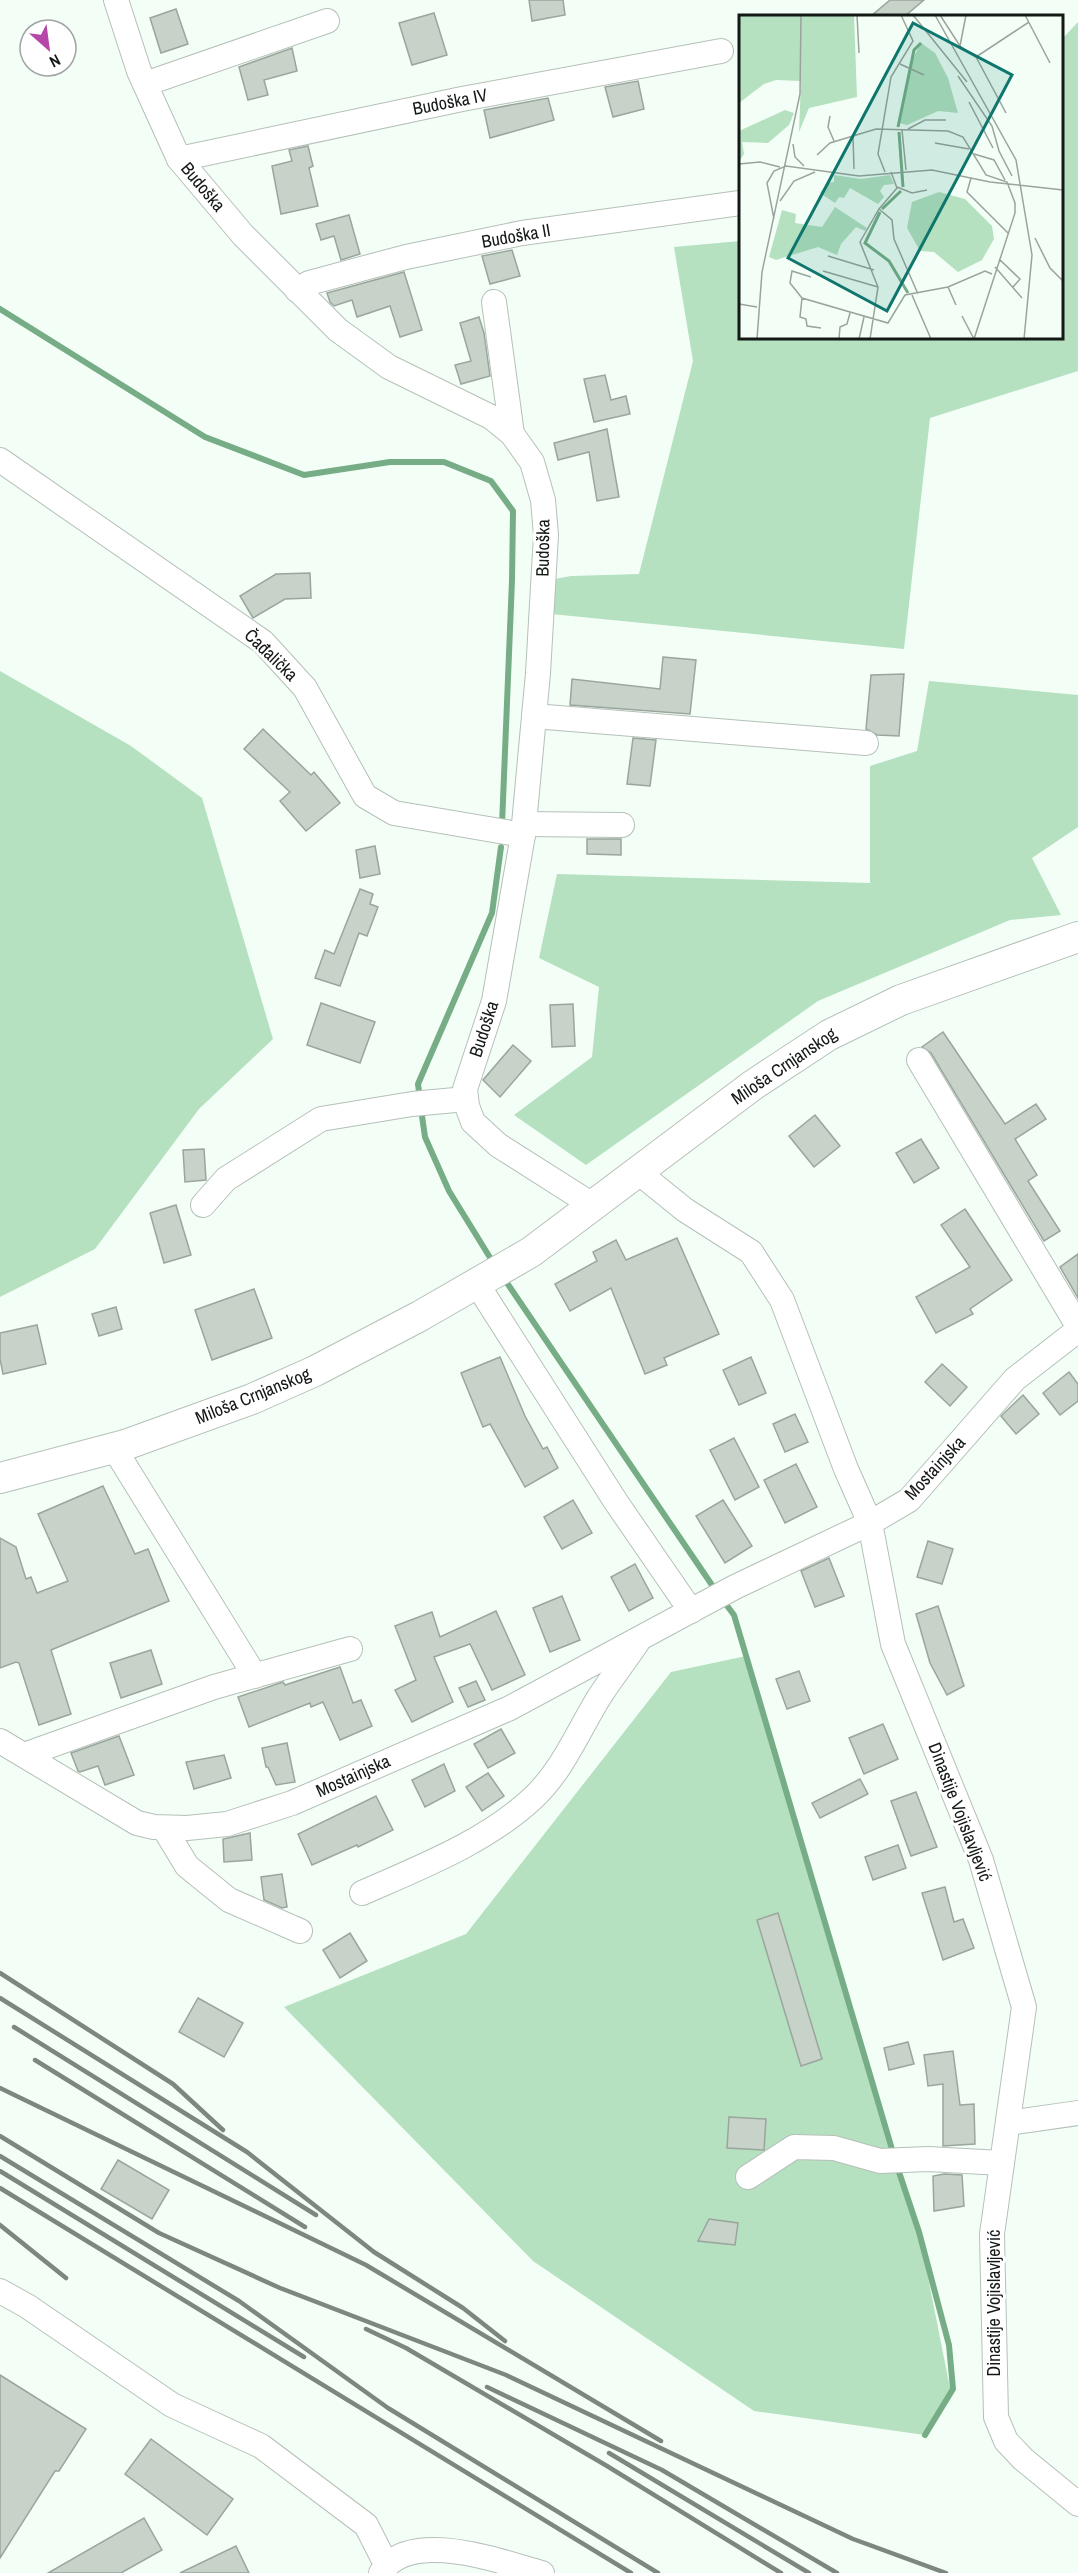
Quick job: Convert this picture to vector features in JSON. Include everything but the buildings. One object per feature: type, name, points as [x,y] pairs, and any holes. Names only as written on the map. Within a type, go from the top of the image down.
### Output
[{"type":"main road","name":"Miloša Crnjanskog","points":[[0,1478],[114,1448],[230,1407],[305,1376],[380,1338],[524,1256],[791,1058],[846,1025],[920,992],[1078,937]]},
{"type":"street","name":"Budoška","points":[[116,0],[145,84],[179,159],[243,235],[338,330],[389,367],[491,417],[512,434],[532,462],[543,501],[546,535],[534,716],[523,830],[494,1001],[465,1089],[455,1099]]},
{"type":"street","points":[[145,84],[327,21]]},
{"type":"street","name":"Budoška IV","points":[[179,159],[462,99],[721,51]]},
{"type":"street","name":"Budoška II","points":[[297,290],[309,283],[406,257],[522,233],[739,203]]},
{"type":"street","points":[[494,302],[512,434]]},
{"type":"street","name":"Čađalička","points":[[0,460],[263,642],[305,688],[366,795],[394,813],[523,830],[622,825]]},
{"type":"street","points":[[534,716],[866,742]]},
{"type":"street","points":[[919,1060],[1078,1328]]},
{"type":"street","points":[[203,1205],[226,1179],[321,1119],[455,1099],[473,1122],[498,1145],[594,1206]]},
{"type":"street","name":"Dinastije Vojislavljević","points":[[638,1172],[685,1210],[751,1252],[782,1300],[846,1469],[870,1523],[893,1644],[981,1860],[1024,2007],[992,2234],[996,2417],[1006,2440],[1017,2453],[1078,2504]]},
{"type":"street","points":[[483,1280],[616,1502],[695,1609]]},
{"type":"street","name":"Mostainjska","points":[[0,1741],[137,1822],[165,1828],[227,1824],[292,1803],[510,1708],[735,1587],[870,1523],[909,1500],[1015,1378],[1078,1328]]},
{"type":"street","points":[[114,1448],[255,1676]]},
{"type":"street","points":[[362,1893],[444,1857],[504,1821],[534,1797],[559,1768],[600,1697],[640,1639]]},
{"type":"street","points":[[24,1755],[214,1687],[350,1649]]},
{"type":"street","points":[[165,1828],[187,1866],[229,1900],[300,1931]]},
{"type":"street","points":[[1008,2123],[1078,2113]]},
{"type":"street","points":[[748,2177],[794,2147],[834,2148],[880,2162],[928,2159],[1002,2163]]},
{"type":"street","points":[[0,2291],[27,2306],[172,2404],[261,2446],[366,2525],[383,2568],[420,2549],[467,2552],[542,2573]]},
{"type":"green space","points":[[1078,22],[1078,371],[930,418],[904,649],[541,613],[543,581],[571,576],[639,574],[693,361],[674,247],[739,241],[739,339],[1063,339],[1063,38]]},
{"type":"green space","points":[[0,671],[131,746],[202,798],[273,1039],[199,1109],[95,1249],[0,1297]]},
{"type":"green space","points":[[929,681],[1078,695],[1078,827],[1032,858],[1061,915],[1010,920],[818,1001],[586,1165],[514,1115],[592,1057],[599,987],[539,958],[557,874],[870,883],[870,766],[917,751]]},
{"type":"green space","points":[[746,1656],[868,2070],[919,2232],[951,2393],[925,2435],[754,2411],[533,2261],[284,2007],[466,1934],[671,1672]]},
{"type":"waterway","points":[[0,309],[205,437],[304,475],[390,462],[444,462],[491,481],[513,511],[502,825]]},
{"type":"waterway","points":[[420,1099],[418,1084],[492,913],[501,847]]},
{"type":"waterway","points":[[421,1109],[425,1137],[449,1191],[494,1264]]},
{"type":"waterway","points":[[503,1277],[716,1591]]},
{"type":"waterway","points":[[722,1599],[734,1615],[894,2156]]},
{"type":"waterway","points":[[897,2166],[919,2232],[949,2345],[953,2389],[925,2435]]},
{"type":"railway","points":[[0,1973],[173,2084],[223,2130]]},
{"type":"railway","points":[[0,1998],[247,2152],[374,2252],[463,2308],[505,2341]]},
{"type":"railway","points":[[14,2027],[316,2215]]},
{"type":"railway","points":[[35,2060],[305,2227]]},
{"type":"railway","points":[[0,2088],[366,2265],[661,2441]]},
{"type":"railway","points":[[0,2136],[159,2233],[280,2288],[506,2375],[853,2539],[946,2573]]},
{"type":"railway","points":[[0,2156],[239,2301],[388,2408],[658,2573]]},
{"type":"railway","points":[[0,2171],[304,2357]]},
{"type":"railway","points":[[0,2188],[631,2573]]},
{"type":"railway","points":[[0,2225],[66,2278]]},
{"type":"railway","points":[[366,2329],[406,2348],[607,2466],[781,2573]]},
{"type":"railway","points":[[487,2387],[662,2470],[837,2573]]},
{"type":"railway","points":[[609,2453],[809,2573]]}]
